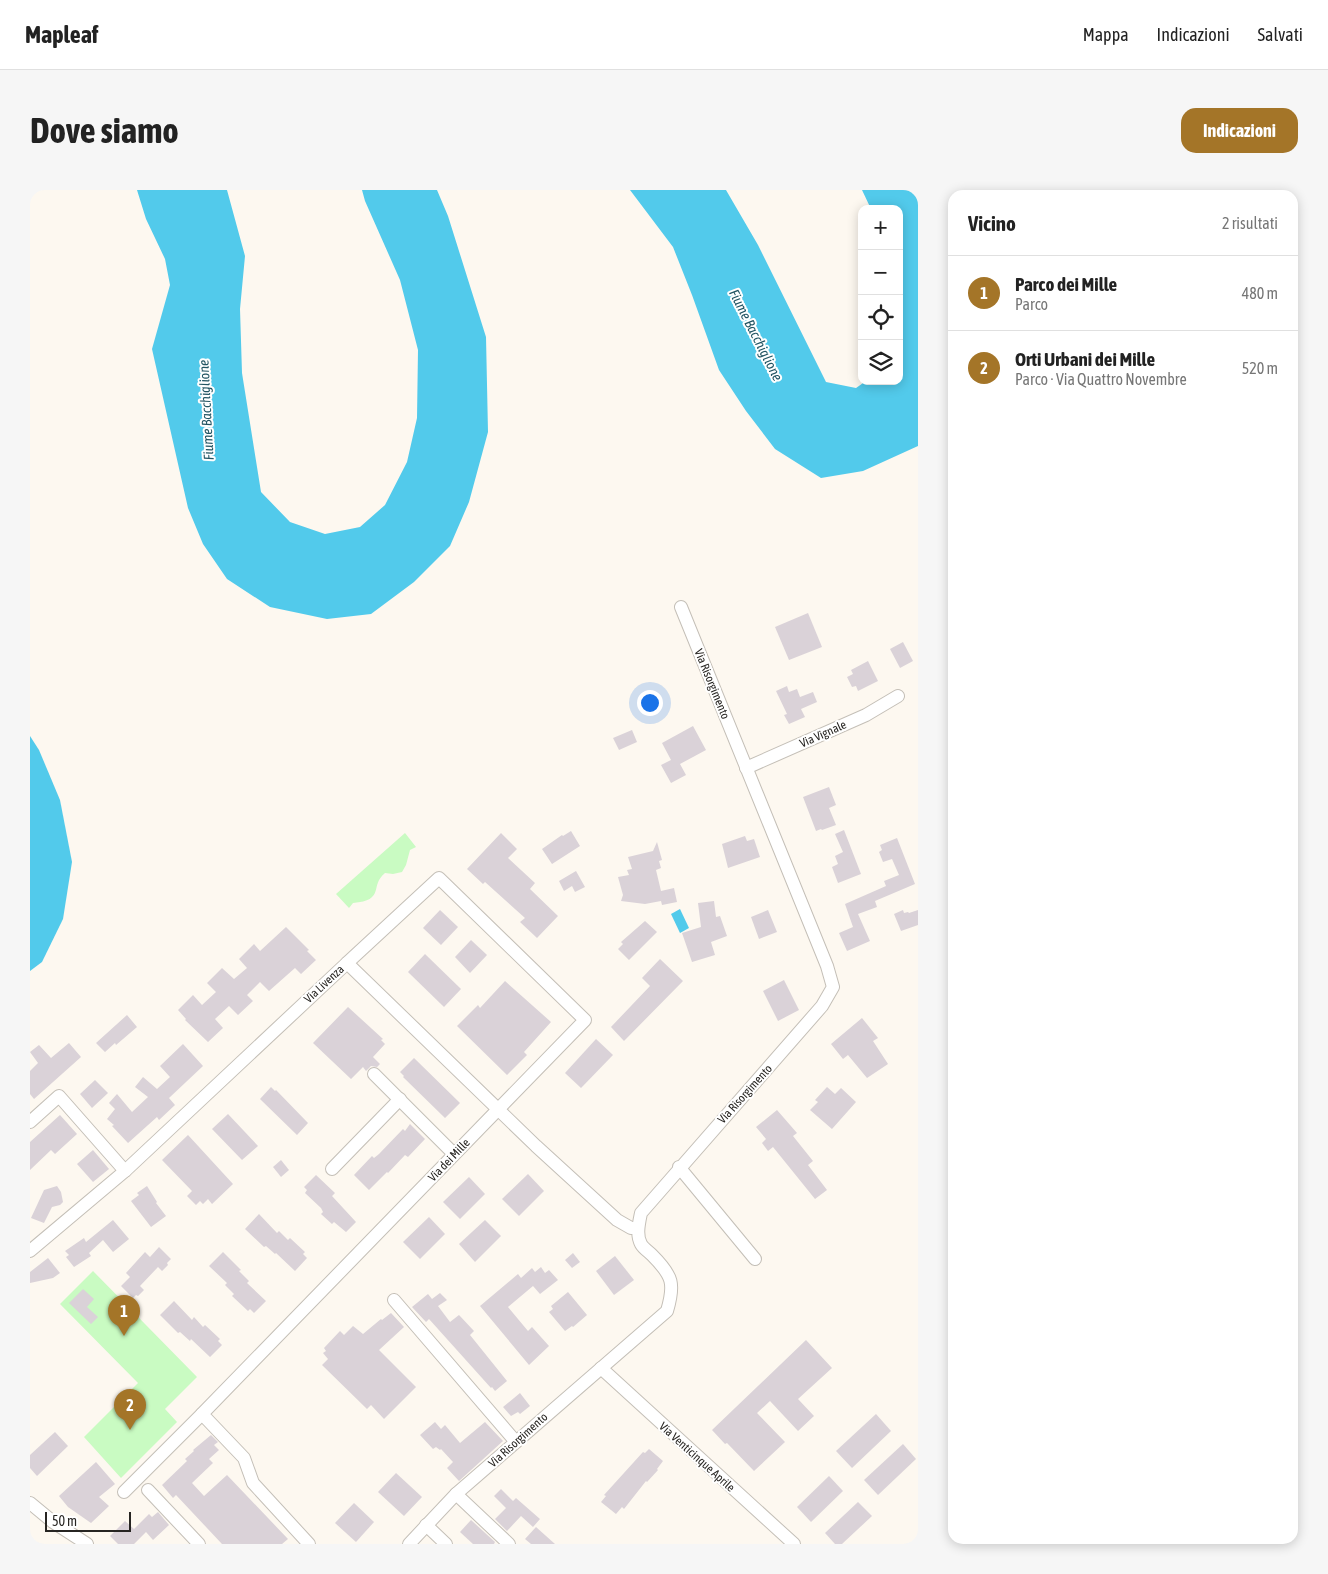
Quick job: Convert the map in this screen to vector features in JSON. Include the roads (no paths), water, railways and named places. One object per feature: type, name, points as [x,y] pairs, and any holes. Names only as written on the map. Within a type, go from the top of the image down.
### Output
[{"type":"street","name":"Via Risorgimento","points":[[409,1544],[456,1494],[666,1311],[672,1293],[670,1279],[665,1270],[641,1244],[638,1228],[641,1213],[822,1006],[833,987],[827,966],[681,607]]},
{"type":"street","name":"Via Vignale","points":[[746,768],[866,715],[898,696]]},
{"type":"street","name":"Via dei Mille","points":[[124,1492],[585,1020],[439,878],[346,964]]},
{"type":"street","name":"Via Livenza","points":[[30,1251],[125,1171],[346,964],[497,1109],[617,1220],[631,1228],[638,1228]]},
{"type":"street","points":[[374,1074],[454,1154]]},
{"type":"street","points":[[30,1122],[59,1096],[125,1171]]},
{"type":"street","points":[[332,1169],[400,1100]]},
{"type":"street","points":[[679,1168],[755,1259]]},
{"type":"street","points":[[394,1300],[516,1442]]},
{"type":"street","name":"Via Venticinque Aprile","points":[[601,1368],[794,1544]]},
{"type":"street","points":[[202,1414],[244,1458],[253,1483],[309,1544]]},
{"type":"street","points":[[148,1490],[199,1544]]},
{"type":"street","points":[[456,1494],[510,1544]]},
{"type":"street","points":[[30,1503],[53,1522],[87,1544]]},
{"type":"street","points":[[426,1525],[446,1544]]},
{"type":"water","name":"Fiume Bacchiglione","points":[[137,190],[227,190],[245,256],[240,309],[242,373],[261,492],[290,522],[325,534],[360,527],[385,505],[407,462],[417,418],[418,350],[400,280],[365,201],[362,190],[437,190],[448,216],[486,337],[488,432],[469,502],[450,546],[414,582],[371,614],[327,619],[270,607],[227,579],[203,544],[188,508],[152,349],[170,285],[165,259],[146,219]]},
{"type":"water","name":"Fiume Bacchiglione","points":[[630,190],[726,190],[758,245],[826,382],[856,388],[860,385],[903,385],[903,205],[869,205],[862,190],[918,190],[918,446],[863,471],[821,478],[775,449],[746,411],[719,370],[673,247]]},
{"type":"water","points":[[30,736],[39,750],[60,800],[72,862],[63,919],[42,962],[30,971]]},
{"type":"water","points":[[680,909],[689,928],[680,933],[671,914]]},
{"type":"place","name":"Parco dei Mille","points":[[124,1336]]},
{"type":"place","name":"Orti Urbani dei Mille","points":[[130,1430]]}]
